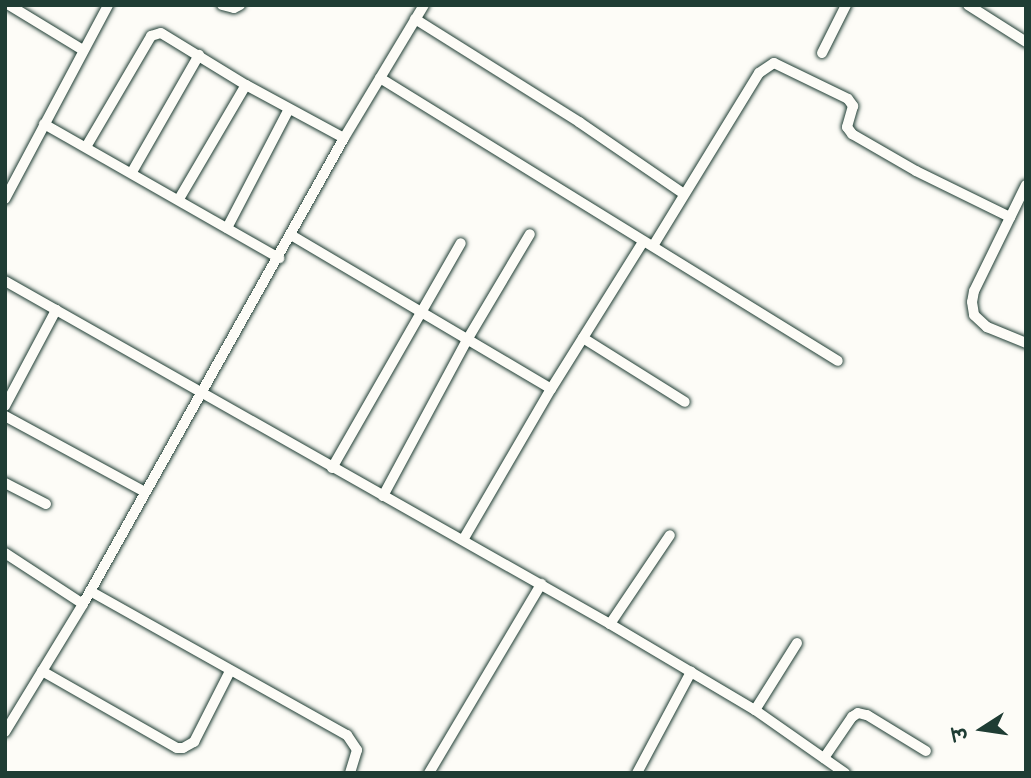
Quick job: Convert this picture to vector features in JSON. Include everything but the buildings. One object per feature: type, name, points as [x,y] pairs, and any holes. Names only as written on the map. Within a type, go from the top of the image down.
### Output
[{"type":"street","points":[[9,5],[83,50]]},
{"type":"street","points":[[5,199],[108,5]]},
{"type":"street","points":[[222,5],[234,8],[240,5]]},
{"type":"street","points":[[5,732],[83,604],[344,138],[424,5]]},
{"type":"street","points":[[822,53],[846,5]]},
{"type":"street","points":[[968,5],[1026,41]]},
{"type":"street","points":[[415,19],[579,122],[684,194]]},
{"type":"street","points":[[86,148],[151,36],[164,34],[246,85],[344,138]]},
{"type":"street","points":[[132,172],[199,55]]},
{"type":"street","points":[[463,540],[583,338],[684,194],[759,73],[774,63],[848,99],[853,106],[847,127],[852,134],[916,172],[1010,217]]},
{"type":"street","points":[[380,78],[838,361]]},
{"type":"street","points":[[179,199],[246,85]]},
{"type":"street","points":[[228,228],[289,109]]},
{"type":"street","points":[[44,124],[279,258]]},
{"type":"street","points":[[1026,185],[974,291],[972,309],[987,327],[1026,343]]},
{"type":"street","points":[[383,496],[467,340],[530,234]]},
{"type":"street","points":[[291,235],[551,389]]},
{"type":"street","points":[[332,468],[461,243]]},
{"type":"street","points":[[5,281],[610,624],[755,710],[828,765],[845,773]]},
{"type":"street","points":[[5,406],[56,310]]},
{"type":"street","points":[[583,338],[685,402]]},
{"type":"street","points":[[5,416],[145,492]]},
{"type":"street","points":[[5,483],[46,504]]},
{"type":"street","points":[[610,624],[670,535]]},
{"type":"street","points":[[5,553],[83,604]]},
{"type":"street","points":[[429,773],[541,584]]},
{"type":"street","points":[[90,591],[347,735],[357,750],[350,773]]},
{"type":"street","points":[[755,710],[797,643]]},
{"type":"street","points":[[42,671],[177,748],[183,748],[194,742],[230,671]]},
{"type":"street","points":[[637,773],[691,672]]},
{"type":"street","points":[[828,765],[858,713],[867,715],[926,751]]}]
